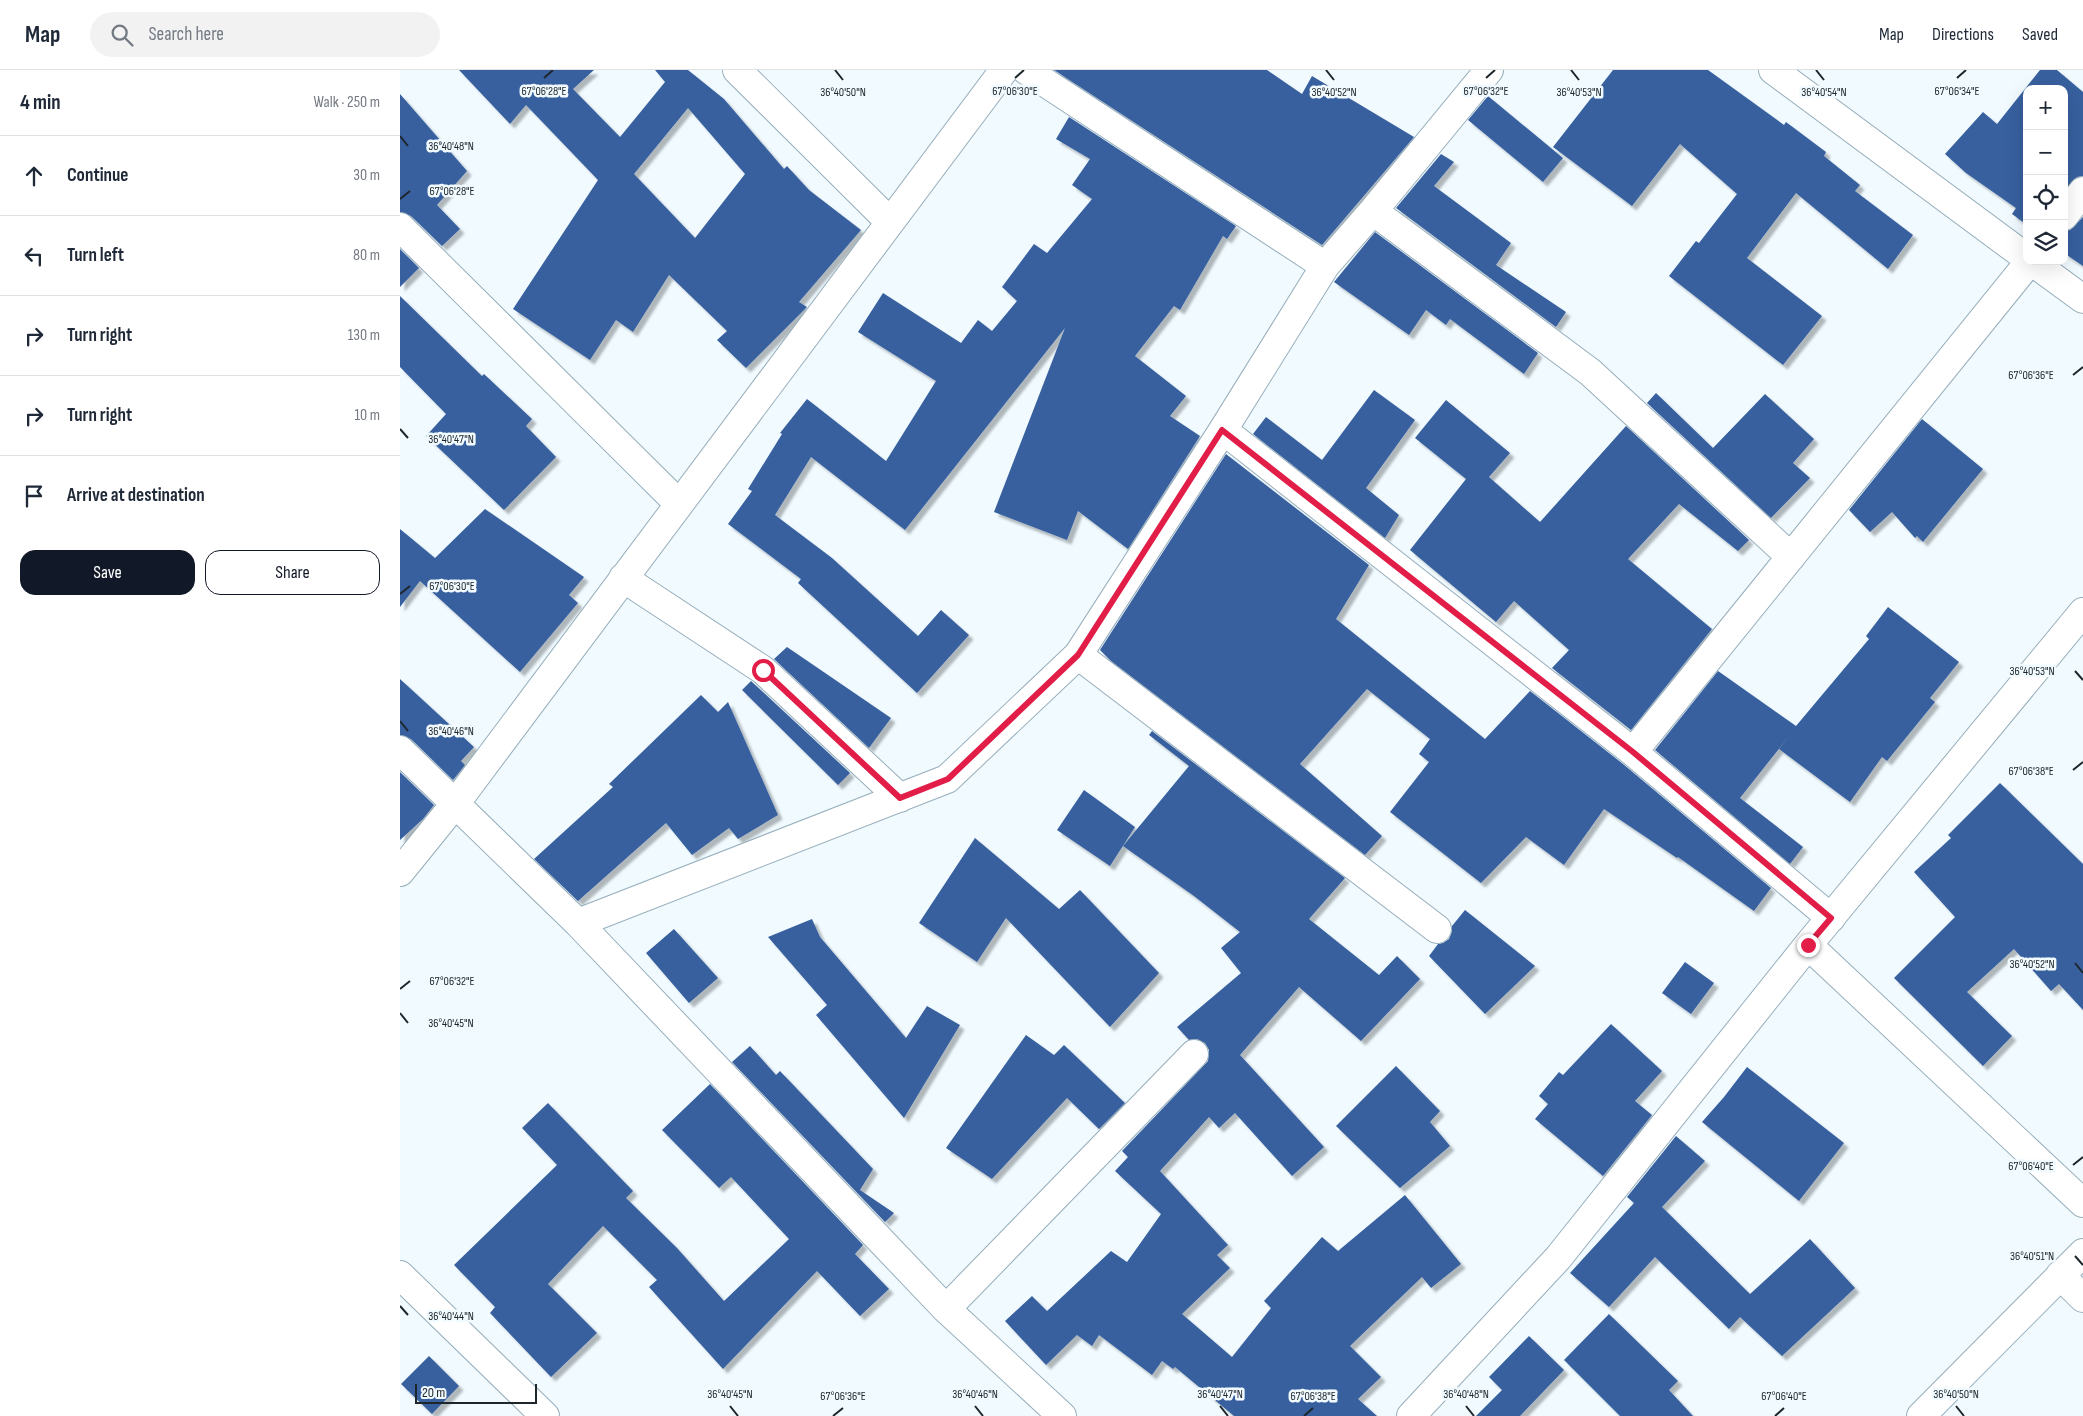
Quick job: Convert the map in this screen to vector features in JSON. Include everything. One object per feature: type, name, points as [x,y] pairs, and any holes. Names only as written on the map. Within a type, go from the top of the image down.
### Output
[{"type":"street","points":[[737,70],[890,222]]},
{"type":"street","points":[[400,872],[455,804],[1004,70]]},
{"type":"street","points":[[1026,70],[1325,266]]},
{"type":"street","points":[[578,923],[948,779],[1078,655],[1325,266],[1489,70]]},
{"type":"street","points":[[1773,70],[2023,255]]},
{"type":"street","points":[[2068,211],[2083,191]]},
{"type":"street","points":[[1372,211],[1590,372],[1791,556]]},
{"type":"street","points":[[400,227],[679,504]]},
{"type":"street","points":[[1633,752],[2028,265]]},
{"type":"street","points":[[2036,265],[2083,299]]},
{"type":"street","points":[[1222,430],[1633,752],[1831,918]]},
{"type":"street","points":[[623,578],[763,670],[900,798]]},
{"type":"street","points":[[1411,1416],[1558,1258],[1808,945],[2083,612]]},
{"type":"street","points":[[1078,655],[1438,929]]},
{"type":"street","points":[[400,750],[578,923],[946,1309],[1062,1416]]},
{"type":"street","points":[[1808,945],[2083,1203]]},
{"type":"street","points":[[946,1309],[1194,1054]]},
{"type":"street","points":[[1921,1416],[2083,1253]]},
{"type":"street","points":[[400,1274],[545,1416]]},
{"type":"street","points":[[2060,1275],[2083,1298]]},
{"type":"building","points":[[459,70],[594,70],[573,89],[620,137],[665,82],[655,70],[688,70],[724,99],[784,169],[787,166],[809,190],[861,230],[799,302],[807,307],[746,368],[717,340],[727,331],[669,275],[633,332],[616,320],[590,360],[513,309],[598,180],[526,105],[510,124]],"holes":[[[688,108],[745,174],[695,238],[634,174]]]},
{"type":"building","points":[[1054,70],[1267,70],[1302,94],[1312,76],[1414,137],[1322,245]]},
{"type":"building","points":[[1613,70],[1708,70],[1784,125],[1786,122],[1826,152],[1824,156],[1860,185],[1855,191],[1913,235],[1888,269],[1796,193],[1747,258],[1822,316],[1783,365],[1669,276],[1696,241],[1699,243],[1737,194],[1680,144],[1632,206],[1553,147]]},
{"type":"building","points":[[2040,70],[2057,70],[2083,92],[2083,176],[2077,177],[2068,186],[2068,85],[2028,85]]},
{"type":"building","points":[[2023,91],[2023,222],[2012,214],[2016,208],[1966,173],[1945,154],[1983,112],[1997,124]]},
{"type":"building","points":[[400,94],[467,171],[437,205],[460,229],[442,246],[411,216],[400,212]]},
{"type":"building","points":[[1488,96],[1563,158],[1543,182],[1468,120]]},
{"type":"building","points":[[1069,117],[1236,226],[1227,239],[1223,236],[1180,310],[1174,306],[1135,356],[1186,396],[1170,416],[1200,436],[1128,549],[1078,511],[1067,540],[994,512],[1065,328],[905,530],[811,457],[775,515],[832,558],[918,636],[941,610],[969,635],[917,693],[798,583],[801,579],[728,524],[752,491],[748,489],[782,434],[780,433],[807,399],[886,461],[936,381],[858,332],[883,293],[961,343],[978,320],[992,331],[1017,301],[1002,287],[1034,244],[1047,253],[1092,199],[1072,185],[1090,159],[1056,139]]},
{"type":"building","points":[[1441,154],[1454,162],[1434,186],[1511,243],[1496,265],[1566,312],[1556,327],[1396,208]]},
{"type":"building","points":[[2083,217],[2083,266],[2068,256],[2068,230]]},
{"type":"building","points":[[1375,232],[1538,353],[1524,374],[1450,319],[1446,325],[1426,310],[1409,335],[1334,282]]},
{"type":"building","points":[[400,249],[419,268],[400,287]]},
{"type":"building","points":[[400,296],[482,376],[484,374],[532,419],[526,426],[556,457],[504,510],[426,436],[446,414],[400,367]]},
{"type":"building","points":[[1374,390],[1415,420],[1366,488],[1399,515],[1385,538],[1253,434],[1266,417],[1322,460]]},
{"type":"building","points":[[1656,393],[1713,448],[1765,394],[1814,439],[1793,463],[1810,478],[1771,518],[1647,403]]},
{"type":"building","points":[[1446,400],[1510,453],[1489,477],[1540,522],[1626,426],[1749,540],[1738,551],[1679,504],[1628,559],[1712,629],[1631,730],[1552,668],[1569,650],[1514,601],[1496,622],[1410,550],[1466,479],[1415,438]]},
{"type":"building","points":[[1922,419],[1983,469],[1923,542],[1917,536],[1915,538],[1892,512],[1870,532],[1849,510]]},
{"type":"building","points":[[1226,454],[1369,565],[1336,619],[1485,739],[1530,691],[1623,764],[1771,888],[1754,911],[1678,857],[1604,809],[1564,865],[1526,837],[1481,883],[1390,812],[1429,762],[1419,754],[1430,739],[1367,689],[1300,764],[1382,836],[1365,855],[1111,661],[1100,650]]},
{"type":"building","points":[[485,509],[584,577],[569,595],[578,603],[520,672],[420,581],[400,607],[400,529],[435,558]]},
{"type":"building","points":[[1888,607],[1959,662],[1930,698],[1935,702],[1887,761],[1882,757],[1850,802],[1779,749],[1789,736],[1740,798],[1803,847],[1790,864],[1655,750],[1718,671],[1796,726],[1869,639],[1866,636]]},
{"type":"building","points":[[787,647],[891,718],[869,748],[774,659]]},
{"type":"building","points":[[400,679],[474,747],[461,761],[465,765],[453,780],[411,739],[400,735]]},
{"type":"building","points":[[751,681],[850,773],[838,785],[742,690]]},
{"type":"building","points":[[701,695],[718,712],[728,702],[778,815],[738,839],[729,828],[692,855],[666,823],[578,901],[534,859],[613,787],[609,784]]},
{"type":"building","points":[[1152,731],[1345,878],[1309,919],[1379,975],[1397,956],[1420,979],[1361,1041],[1299,987],[1240,1055],[1324,1147],[1292,1176],[1235,1113],[1219,1128],[1209,1117],[1160,1171],[1228,1245],[1217,1255],[1230,1268],[1182,1314],[1232,1357],[1271,1308],[1264,1301],[1322,1237],[1338,1251],[1405,1195],[1461,1264],[1431,1288],[1422,1277],[1350,1346],[1381,1377],[1358,1399],[1377,1416],[1234,1416],[1175,1367],[1173,1369],[1162,1361],[1152,1375],[1099,1335],[1092,1346],[1077,1335],[1046,1365],[1005,1321],[1032,1296],[1047,1311],[1111,1251],[1127,1262],[1161,1214],[1115,1171],[1128,1157],[1122,1151],[1208,1061],[1209,1050],[1205,1043],[1197,1039],[1189,1040],[1177,1027],[1241,973],[1221,948],[1240,932],[1194,896],[1123,846],[1189,766],[1149,735]]},
{"type":"building","points":[[400,772],[434,805],[423,819],[400,840]]},
{"type":"building","points":[[2000,783],[2083,864],[2083,1010],[2059,984],[2051,991],[2014,949],[1967,992],[2012,1036],[1983,1066],[1894,978],[1955,917],[1914,872],[1951,838],[1948,835]]},
{"type":"building","points":[[1084,790],[1135,827],[1110,866],[1057,830]]},
{"type":"building","points":[[975,838],[1059,909],[1080,890],[1159,973],[1110,1027],[1006,918],[977,962],[919,923]]},
{"type":"building","points":[[1465,910],[1535,966],[1485,1014],[1429,956],[1438,944],[1449,939],[1452,926]]},
{"type":"building","points":[[812,919],[820,937],[906,1038],[927,1006],[960,1025],[904,1118],[816,1015],[827,1005],[768,937]]},
{"type":"building","points":[[674,929],[718,978],[689,1003],[646,953]]},
{"type":"building","points":[[1685,962],[1714,983],[1691,1014],[1662,993]]},
{"type":"building","points":[[1611,1024],[1662,1071],[1635,1101],[1652,1115],[1603,1176],[1535,1119],[1548,1104],[1539,1096],[1559,1072],[1563,1075]]},
{"type":"building","points":[[1026,1035],[1054,1055],[1064,1045],[1125,1103],[1099,1129],[1067,1098],[992,1179],[946,1148]]},
{"type":"building","points":[[750,1046],[776,1075],[780,1071],[873,1169],[860,1190],[894,1213],[885,1222],[732,1062]]},
{"type":"building","points":[[1396,1066],[1440,1111],[1430,1122],[1450,1146],[1400,1188],[1336,1126]]},
{"type":"building","points":[[1747,1067],[1844,1143],[1799,1201],[1702,1122]]},
{"type":"building","points":[[710,1084],[863,1245],[855,1254],[889,1289],[860,1316],[817,1271],[723,1369],[649,1287],[657,1280],[603,1226],[548,1284],[597,1333],[551,1377],[490,1313],[495,1307],[454,1265],[557,1165],[522,1128],[548,1103],[633,1191],[626,1198],[677,1248],[724,1301],[789,1239],[731,1177],[719,1188],[662,1130]]},
{"type":"building","points":[[1676,1136],[1705,1161],[1662,1207],[1750,1294],[1810,1239],[1855,1288],[1782,1356],[1740,1317],[1729,1329],[1655,1257],[1609,1307],[1570,1273],[1634,1203],[1627,1197]]},
{"type":"building","points":[[1609,1314],[1678,1381],[1669,1390],[1693,1416],[1620,1416],[1564,1360]]},
{"type":"building","points":[[1529,1336],[1564,1370],[1520,1416],[1476,1416],[1502,1390],[1489,1377]]},
{"type":"building","points":[[429,1356],[459,1386],[432,1414],[401,1384]]},
{"type":"route","points":[[763,670],[900,798],[948,779],[1078,655],[1222,430],[1633,752],[1831,918],[1808,945]]}]
